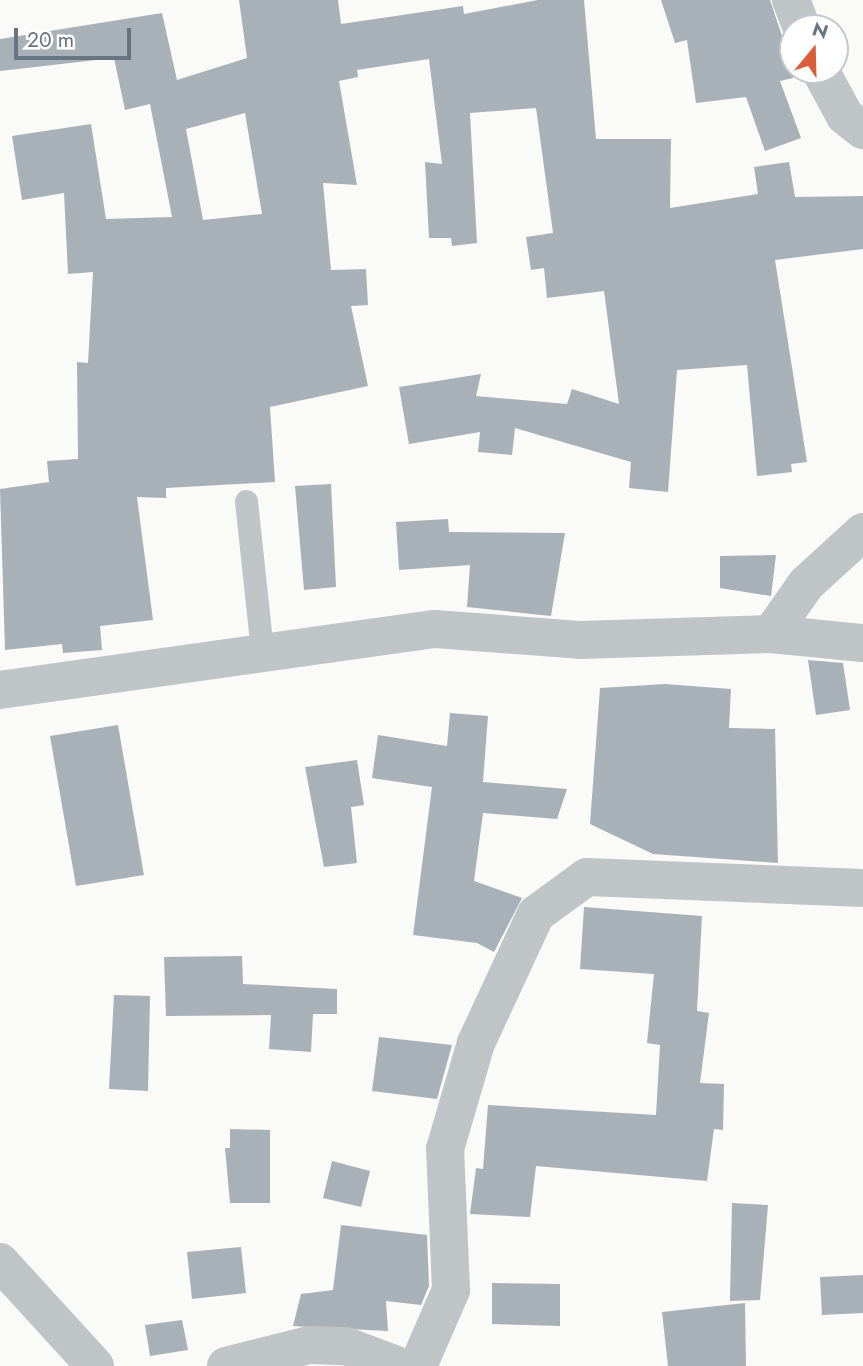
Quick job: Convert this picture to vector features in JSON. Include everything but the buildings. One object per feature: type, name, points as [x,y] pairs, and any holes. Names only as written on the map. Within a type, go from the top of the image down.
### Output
[{"type":"street","points":[[828,84],[845,116],[863,130]]},
{"type":"street","points":[[771,634],[806,584],[863,532]]},
{"type":"street","points":[[0,690],[261,651],[435,629],[580,640],[771,634],[863,643]]},
{"type":"street","points":[[418,1366],[451,1290],[444,1149],[476,1044],[536,914],[587,877],[863,888]]},
{"type":"street","points":[[2,1266],[95,1366]]},
{"type":"street","points":[[226,1366],[309,1345],[346,1346],[399,1366]]},
{"type":"lane","points":[[247,501],[261,651]]}]
